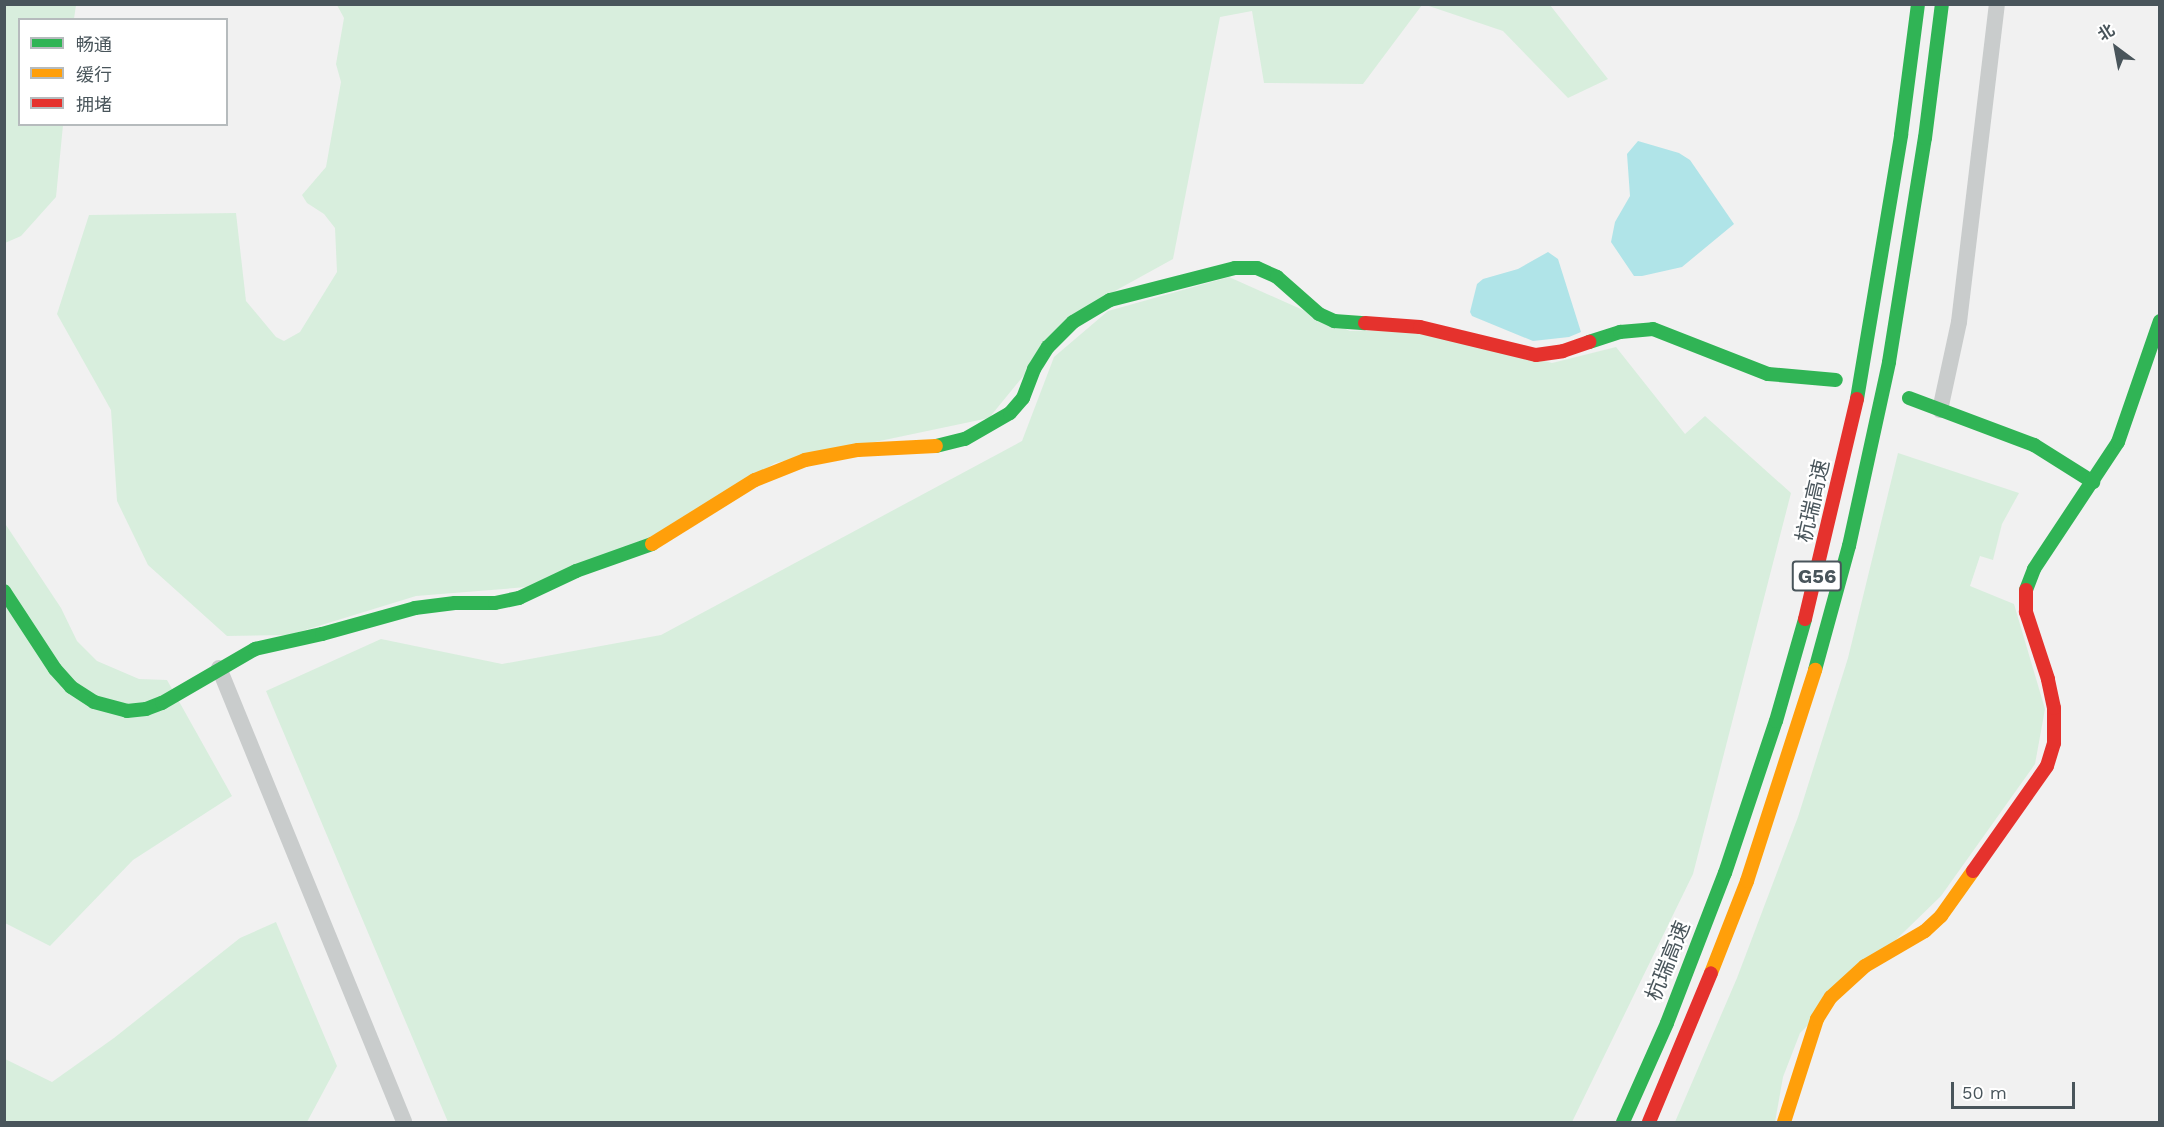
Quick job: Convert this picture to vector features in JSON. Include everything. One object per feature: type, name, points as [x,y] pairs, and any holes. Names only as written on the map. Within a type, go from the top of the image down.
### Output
[{"type":"main road","name":"杭瑞高速","points":[[1623,1122],[1666,1023],[1725,873],[1776,721],[1811,597],[1844,461],[1865,358],[1900,146],[1918,4]]},
{"type":"main road","name":"G56","points":[[1649,1122],[1688,1032],[1747,881],[1799,727],[1828,626],[1854,523],[1889,362],[1925,138],[1942,4]]},
{"type":"main road","points":[[4,591],[62,678],[80,694],[109,707],[127,711],[146,709],[162,703],[255,649],[322,634],[393,613],[437,604],[495,603],[519,598],[576,571],[657,542],[755,480],[805,460],[858,450],[934,446],[965,439],[1010,413],[1023,398],[1034,369],[1048,347],[1073,322],[1091,310],[1110,300],[1235,268],[1257,268],[1268,272],[1319,314],[1334,321],[1420,327],[1536,355],[1563,351],[1620,332],[1653,329],[1768,374],[1836,380]]},
{"type":"main road","points":[[1784,1122],[1817,1018],[1831,997],[1865,966],[1925,931],[1941,916],[2048,766],[2054,743],[2054,708],[2048,679],[2025,612],[2026,590],[2034,569],[2118,442],[2160,321]]},
{"type":"main road","points":[[1909,398],[2034,445],[2093,482]]},
{"type":"street","points":[[1940,410],[1959,322],[1997,4]]},
{"type":"street","points":[[219,668],[404,1122]]},
{"type":"green space","points":[[5,4],[76,5],[74,18],[18,18],[18,126],[63,126],[56,197],[21,236],[5,243]]},
{"type":"green space","points":[[337,5],[1422,5],[1363,84],[1264,83],[1252,11],[1220,17],[1173,259],[1075,313],[989,418],[775,463],[659,535],[527,587],[416,596],[289,635],[227,636],[148,565],[117,501],[111,410],[57,314],[89,215],[236,213],[246,301],[276,337],[284,341],[300,332],[337,272],[335,228],[324,214],[307,203],[302,195],[326,167],[341,82],[336,64],[344,18]]},
{"type":"green space","points":[[1426,5],[1550,5],[1608,79],[1568,98],[1503,31]]},
{"type":"green space","points":[[1229,277],[1350,331],[1426,329],[1552,363],[1616,347],[1685,434],[1705,416],[1791,493],[1693,874],[1572,1122],[448,1122],[266,691],[381,639],[502,664],[661,635],[1022,441],[1054,357],[1108,311]]},
{"type":"green space","points":[[1898,453],[2019,493],[2002,524],[1993,560],[1980,556],[1970,586],[2014,604],[2045,709],[2035,764],[1941,896],[1800,1033],[1783,1077],[1775,1122],[1675,1122],[1737,978],[1798,817],[1848,658]]},
{"type":"green space","points":[[4,522],[61,608],[77,641],[97,661],[139,679],[167,680],[232,796],[133,860],[50,946],[5,923]]},
{"type":"green space","points":[[276,922],[337,1066],[307,1122],[5,1122],[5,1059],[52,1082],[114,1038],[240,938]]},
{"type":"water","points":[[1638,141],[1679,153],[1690,160],[1734,224],[1682,267],[1634,276],[1611,242],[1615,222],[1630,196],[1627,154]]},
{"type":"water","points":[[1548,252],[1558,259],[1581,332],[1569,337],[1533,341],[1472,316],[1470,312],[1477,284],[1483,279],[1518,269]]},
{"type":"traffic: fast","points":[[1857,399],[1901,135],[1918,4]]},
{"type":"traffic: fast","points":[[1815,670],[1849,546],[1889,362],[1925,138],[1942,4]]},
{"type":"traffic: fast","points":[[936,446],[965,439],[1010,413],[1023,398],[1034,369],[1048,347],[1073,322],[1110,300],[1235,268],[1257,268],[1277,277],[1319,314],[1334,321],[1365,323]]},
{"type":"traffic: fast","points":[[2026,590],[2034,569],[2118,442],[2160,321]]},
{"type":"traffic: fast","points":[[1589,342],[1620,332],[1653,329],[1768,374],[1836,380]]},
{"type":"traffic: fast","points":[[1909,398],[2034,445],[2093,482]]},
{"type":"traffic: fast","points":[[4,591],[55,669],[71,687],[94,702],[127,711],[146,709],[162,703],[255,649],[322,634],[415,608],[455,603],[495,603],[519,598],[576,571],[652,544]]},
{"type":"traffic: fast","points":[[1623,1122],[1667,1023],[1725,873],[1776,721],[1805,619]]},
{"type":"traffic: slow","points":[[652,544],[755,480],[805,460],[858,450],[936,446]]},
{"type":"traffic: slow","points":[[1711,973],[1747,881],[1815,670]]},
{"type":"traffic: slow","points":[[1784,1122],[1817,1019],[1831,997],[1865,966],[1925,931],[1941,916],[1973,871]]},
{"type":"traffic: jam","points":[[1365,323],[1420,327],[1536,355],[1563,351],[1589,342]]},
{"type":"traffic: jam","points":[[1805,619],[1857,399]]},
{"type":"traffic: jam","points":[[1973,871],[2047,766],[2054,743],[2054,708],[2048,679],[2026,612],[2026,590]]},
{"type":"traffic: jam","points":[[1649,1122],[1711,973]]}]
